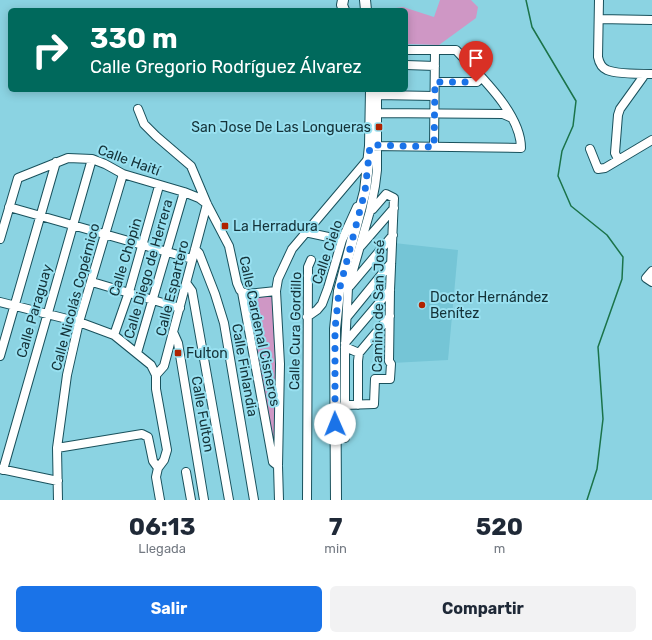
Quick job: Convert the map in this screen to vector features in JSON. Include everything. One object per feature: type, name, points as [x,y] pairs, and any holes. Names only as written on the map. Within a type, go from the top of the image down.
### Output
[{"type":"main road","points":[[336,500],[335,329],[339,291],[365,191],[369,158],[373,146],[375,92]]},
{"type":"street","points":[[598,2],[598,57],[600,64],[607,70],[652,74]]},
{"type":"street","points":[[599,19],[652,20]]},
{"type":"street","points":[[373,146],[522,148],[522,137],[503,102],[456,50],[408,50]]},
{"type":"street","points":[[434,147],[435,50]]},
{"type":"street","points":[[408,65],[435,66]]},
{"type":"street","points":[[618,159],[615,153],[618,115],[620,109],[643,74]]},
{"type":"street","points":[[435,82],[476,82],[481,78]]},
{"type":"street","points":[[345,438],[345,345],[348,288],[370,211],[375,186],[377,170],[373,146],[377,113],[375,92],[434,96]]},
{"type":"street","name":"Calle Cardenal Cisneros","points":[[138,109],[144,124],[191,166],[207,204],[230,246],[237,283],[242,292],[273,462],[278,466]]},
{"type":"street","points":[[377,113],[503,114],[512,118]]},
{"type":"street","points":[[590,149],[598,169],[605,168],[652,140]]},
{"type":"street","name":"Calle Haití","points":[[9,207],[18,178],[68,158],[92,159],[123,174],[159,186],[184,192],[199,198],[207,204]]},
{"type":"street","points":[[279,500],[278,466],[280,364],[276,290],[278,279],[292,249],[369,158]]},
{"type":"street","name":"Calle Paraguay","points":[[1,469],[92,159]]},
{"type":"street","points":[[0,356],[56,162]]},
{"type":"street","name":"Calle Nicolás Copérnico","points":[[58,500],[57,448],[68,374],[80,322],[123,174]]},
{"type":"street","name":"Calle Chopin","points":[[114,335],[129,292],[159,186]]},
{"type":"street","name":"Calle Cielo","points":[[307,316],[317,310],[322,304],[342,240],[365,191]]},
{"type":"street","name":"Calle Diego de Herrera","points":[[137,353],[184,192]]},
{"type":"street","points":[[359,248],[394,208],[394,198],[386,194],[370,211]]},
{"type":"street","name":"Calle Espartero","points":[[156,375],[164,366],[174,334],[207,204]]},
{"type":"street","points":[[0,239],[9,207],[192,259]]},
{"type":"street","name":"Camino de San José","points":[[344,405],[374,404],[375,379],[390,379],[390,290],[394,208]]},
{"type":"street","points":[[305,232],[342,240]]},
{"type":"street","points":[[348,288],[393,235]]},
{"type":"street","name":"Calle Finlandia","points":[[195,249],[199,252],[215,294],[224,324],[254,500]]},
{"type":"street","name":"Calle Cura Gordillo","points":[[307,500],[307,316],[308,267],[311,260]]},
{"type":"street","points":[[347,317],[391,263]]},
{"type":"street","points":[[649,280],[652,271]]},
{"type":"street","points":[[92,282],[180,308]]},
{"type":"street","points":[[187,284],[192,291],[229,500]]},
{"type":"street","points":[[242,292],[248,294],[276,290]]},
{"type":"street","points":[[345,345],[390,290]]},
{"type":"street","points":[[0,302],[80,322],[114,335],[151,365],[156,375],[156,389],[167,450],[164,460],[158,468],[156,477],[160,500]]},
{"type":"street","points":[[358,405],[359,353],[390,316]]},
{"type":"street","name":"Calle Fulton","points":[[174,334],[178,343],[204,500]]},
{"type":"street","points":[[345,345],[359,353]]},
{"type":"street","points":[[57,448],[142,434],[148,437],[153,462],[158,468]]},
{"type":"street","points":[[1,469],[58,481]]},
{"type":"street","points":[[186,472],[191,500]]},
{"type":"shaded area","points":[[440,0],[471,0],[478,7],[476,18],[439,45],[408,44],[408,9],[434,17]]},
{"type":"shaded area","name":"Doctor Hernández Benítez","points":[[394,243],[458,250],[448,360],[392,363]]},
{"type":"shaded area","points":[[274,292],[278,364],[277,462],[245,295]]},
{"type":"waterway","points":[[526,0],[532,27],[576,101],[573,126],[562,151],[558,176],[571,206],[607,235],[623,257],[622,279],[598,347],[603,419],[597,469],[587,500]]},
{"type":"place","name":"San Jose De Las Longueras","points":[[379,127]]},
{"type":"place","name":"La Herradura","points":[[225,226]]},
{"type":"place","name":"Doctor Hernández Benítez","points":[[422,305]]},
{"type":"place","name":"Fulton","points":[[178,353]]},
{"type":"route","points":[[335,424],[335,329],[339,291],[365,191],[370,146],[434,147],[435,82],[476,82]]}]
